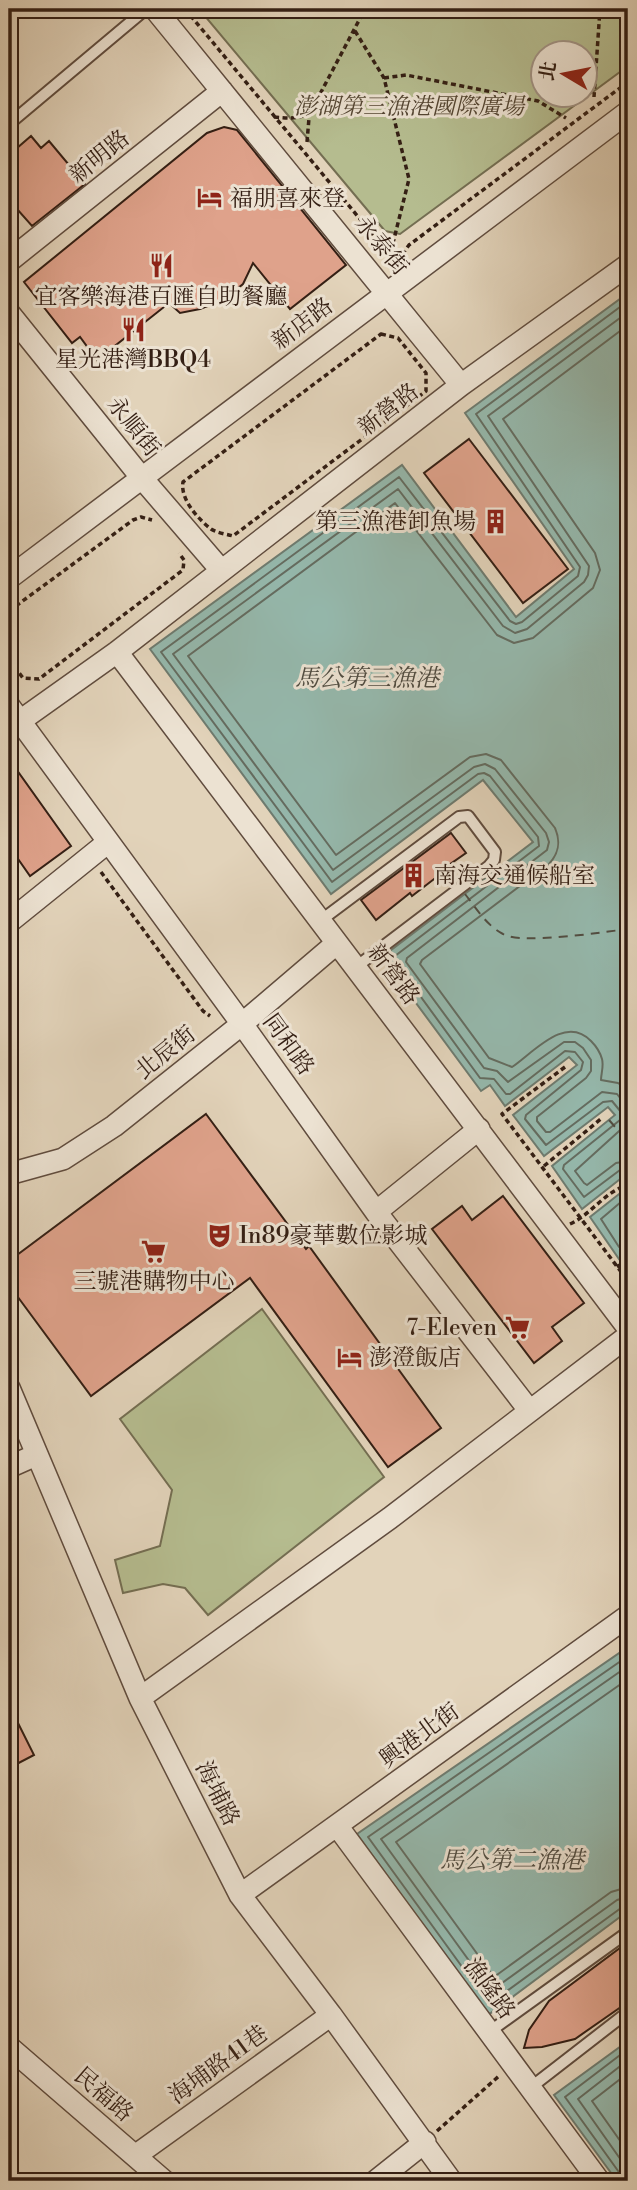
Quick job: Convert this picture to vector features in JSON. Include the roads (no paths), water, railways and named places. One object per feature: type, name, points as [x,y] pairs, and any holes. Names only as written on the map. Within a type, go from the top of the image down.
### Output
[{"type":"street","name":"永泰街","points":[[155,9],[461,385]]},
{"type":"street","name":"新明路","points":[[9,261],[222,91]]},
{"type":"street","name":"新店路","points":[[9,578],[628,112]]},
{"type":"street","name":"新營路","points":[[15,714],[117,652],[461,385],[628,265]]},
{"type":"street","name":"永順街","points":[[9,313],[220,570]]},
{"type":"street","name":"新營路","points":[[117,652],[628,1328]]},
{"type":"street","name":"同和路","points":[[15,714],[376,1212],[529,1410]]},
{"type":"street","points":[[9,922],[107,843]]},
{"type":"street","name":"北辰街","points":[[9,1174],[63,1159],[104,1133],[242,1024],[337,943]]},
{"type":"street","points":[[376,1212],[479,1129]]},
{"type":"street","points":[[140,1698],[390,1518],[628,1336]]},
{"type":"street","name":"海埔路","points":[[9,1388],[140,1698],[240,1895],[425,2142],[451,2181]]},
{"type":"street","points":[[9,1467],[36,1455]]},
{"type":"street","name":"興港北街","points":[[240,1895],[628,1616]]},
{"type":"street","name":"漁隆路","points":[[338,1827],[599,2181]]},
{"type":"street","name":"海埔路41巷","points":[[135,2155],[331,2015]]},
{"type":"street","name":"民福路","points":[[9,2046],[164,2181]]},
{"type":"street","points":[[376,2181],[425,2142]]},
{"type":"lane","points":[[9,124],[146,9]]},
{"type":"lane","points":[[320,921],[459,817],[468,816],[495,852],[494,860],[463,891],[356,967]]},
{"type":"lane","points":[[489,2032],[628,1932]]},
{"type":"lane","points":[[530,2088],[628,2012]]},
{"type":"water","name":"馬公第三漁港","points":[[628,293],[628,1180],[624,1176],[582,1209],[552,1166],[615,1115],[608,1107],[544,1156],[513,1115],[577,1065],[569,1057],[505,1106],[490,1085],[481,1091],[382,957],[533,842],[483,780],[331,894],[150,649],[402,465],[516,617],[574,569],[465,413]]},
{"type":"water","points":[[628,1187],[628,1252],[619,1259],[590,1217]]},
{"type":"water","name":"馬公第二漁港","points":[[628,1647],[628,1911],[488,2015],[357,1834]]},
{"type":"water","points":[[628,2041],[628,2181],[617,2181],[554,2095]]},
{"type":"place","name":"福朋喜來登","points":[[210,198]]},
{"type":"place","name":"宜客樂海港百匯自助餐廳","points":[[161,266]]},
{"type":"place","name":"星光港灣BBQ4","points":[[133,329]]},
{"type":"place","name":"第三漁港卸魚場","points":[[496,521]]},
{"type":"place","name":"南海交通候船室","points":[[414,875]]},
{"type":"place","name":"In89豪華數位影城","points":[[219,1235]]},
{"type":"place","name":"三號港購物中心","points":[[154,1251]]},
{"type":"place","name":"7-Eleven","points":[[517,1327]]},
{"type":"place","name":"澎澄飯店","points":[[349,1357]]},
{"type":"park label","name":"澎湖第三漁港國際廣場","points":[[409,106]]}]
